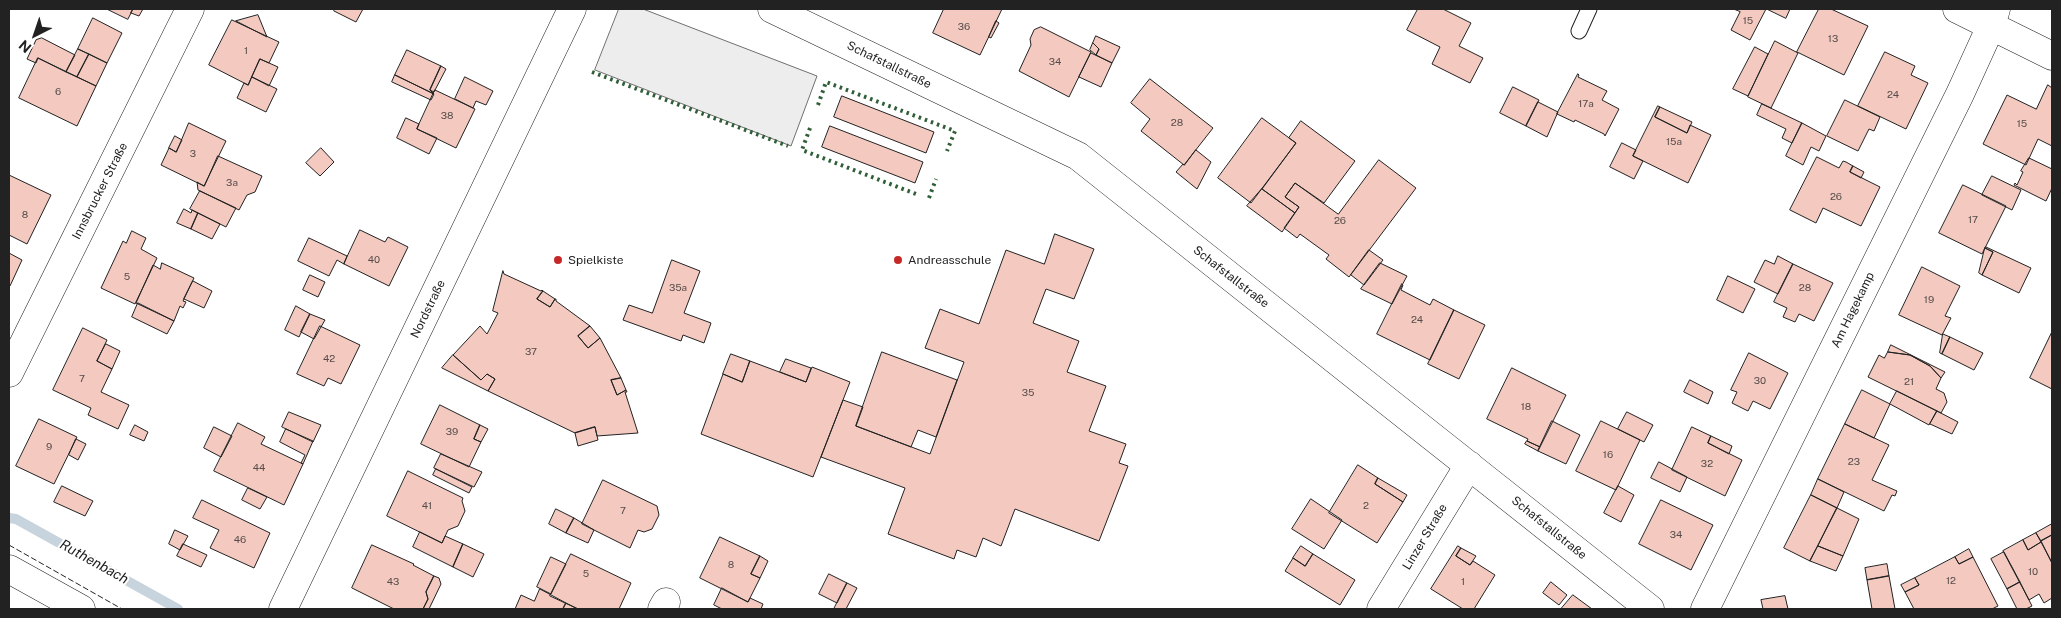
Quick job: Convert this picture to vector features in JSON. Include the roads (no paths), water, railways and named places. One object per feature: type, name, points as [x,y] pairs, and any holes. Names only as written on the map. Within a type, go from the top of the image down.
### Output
[{"type":"street","name":"Innsbrucker Straße","points":[[9,373],[190,9]]},
{"type":"street","name":"Nordstraße","points":[[283,609],[572,9]]},
{"type":"street","name":"Schafstallstraße","points":[[772,9],[1078,156],[1650,609]]},
{"type":"street","points":[[1957,9],[1993,17],[2052,56]]},
{"type":"street","name":"Am Hagekamp","points":[[1705,609],[1956,103],[1993,17]]},
{"type":"street","name":"Linzer Straße","points":[[1381,609],[1469,465]]},
{"type":"street","points":[[9,568],[80,609]]},
{"type":"lane","points":[[1579,31],[1589,9]]},
{"type":"waterway","name":"Ruthenbach","points":[[9,518],[16,519],[178,609]]},
{"type":"place","name":"Spielkiste","points":[[558,260]]},
{"type":"place","name":"Andreasschule","points":[[898,260]]}]
